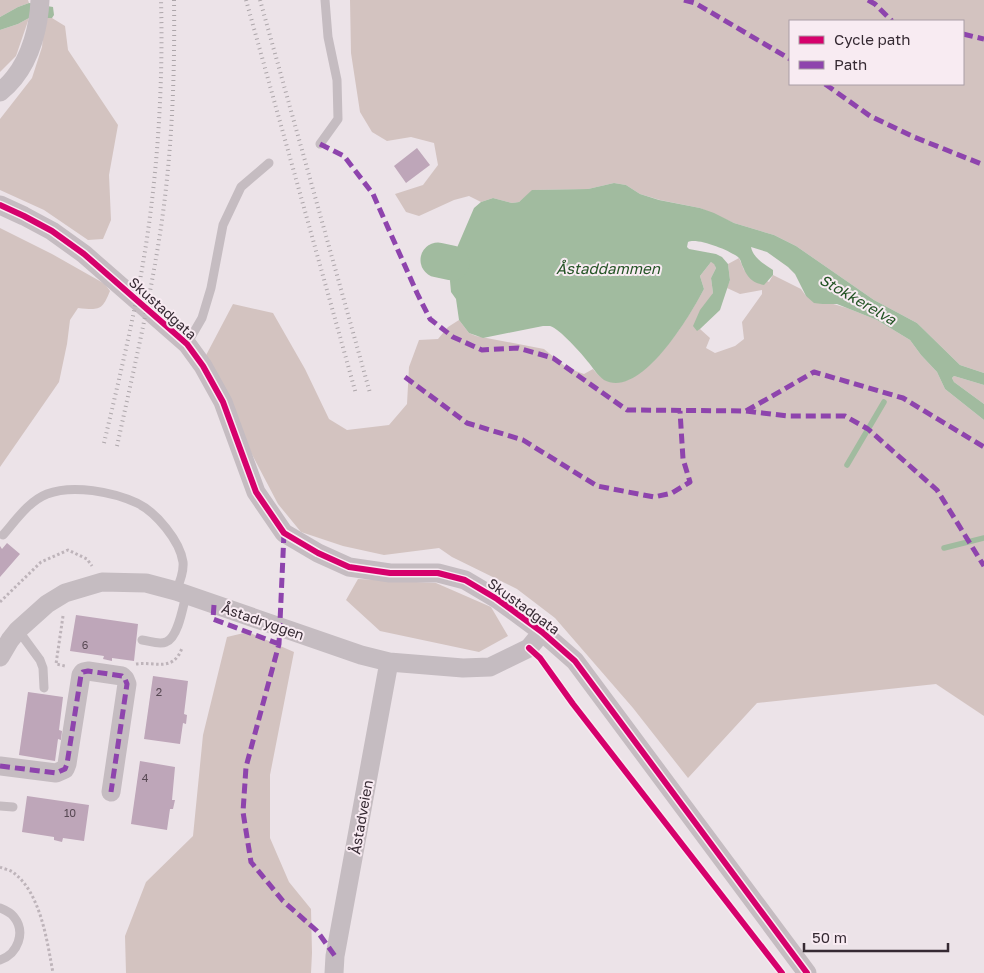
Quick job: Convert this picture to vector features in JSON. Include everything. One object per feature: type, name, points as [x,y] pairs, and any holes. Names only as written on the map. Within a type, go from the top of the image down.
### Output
[{"type":"street","points":[[0,92],[14,78],[24,62],[37,28],[40,0]]},
{"type":"street","name":"Skustadgata","points":[[0,205],[52,231],[84,254],[187,344],[204,366],[222,402],[256,492],[284,533],[318,553],[349,567],[390,573],[438,573],[465,580],[497,599],[542,632],[576,661],[807,973]]},
{"type":"street","name":"Åstadryggen","points":[[0,657],[18,630],[47,604],[65,593],[102,582],[146,583],[181,593],[361,655],[389,662],[463,668],[490,667],[530,648],[542,632]]},
{"type":"street","name":"Åstadveien","points":[[334,973],[337,946],[389,662]]},
{"type":"street","points":[[0,766],[56,773],[65,769],[68,764],[83,672],[88,671],[122,676],[128,684],[111,792]]},
{"type":"lane","points":[[320,144],[338,119],[337,80],[328,37],[325,0]]},
{"type":"lane","points":[[187,344],[202,318],[211,288],[223,225],[241,187],[269,163]]},
{"type":"lane","points":[[3,535],[32,503],[48,493],[63,490],[91,489],[138,504],[162,523],[175,542],[182,562],[181,593],[174,636],[167,642],[159,643],[142,640]]},
{"type":"lane","points":[[18,630],[40,660],[43,668],[44,688]]},
{"type":"lane","points":[[0,806],[13,807]]},
{"type":"lane","points":[[0,908],[13,915],[19,926],[19,941],[15,951],[0,960]]},
{"type":"path","points":[[0,602],[41,562],[68,550],[87,559],[102,582]]},
{"type":"path","points":[[65,593],[60,646],[56,664],[78,668],[83,672]]},
{"type":"path","points":[[0,867],[14,872],[31,892],[42,920],[53,973]]},
{"type":"shaded area","points":[[0,0],[28,0],[29,3],[0,17]]},
{"type":"shaded area","points":[[350,0],[984,0],[984,373],[960,365],[917,323],[874,300],[796,246],[774,235],[734,223],[700,208],[640,194],[626,185],[614,183],[588,189],[533,190],[519,202],[512,203],[493,198],[481,202],[469,196],[454,200],[419,216],[406,212],[395,194],[423,185],[438,165],[434,143],[411,137],[387,141],[372,132],[360,112],[351,53]]},
{"type":"shaded area","points":[[29,18],[16,56],[0,72],[0,30]]},
{"type":"shaded area","points":[[45,18],[52,18],[65,26],[68,50],[118,125],[109,175],[111,220],[103,239],[88,240],[44,210],[0,190],[0,119],[32,78],[42,47]]},
{"type":"shaded area","points":[[0,228],[52,254],[105,284],[110,291],[102,306],[95,309],[78,308],[70,320],[59,382],[0,467]]},
{"type":"shaded area","points":[[739,258],[744,270],[769,282],[773,275],[801,289],[806,296],[822,304],[830,303],[877,320],[910,340],[937,372],[945,389],[984,420],[984,716],[936,684],[757,703],[688,778],[633,708],[555,618],[517,589],[452,557],[439,548],[384,555],[343,546],[301,532],[278,504],[203,361],[233,304],[273,313],[305,369],[329,419],[347,430],[389,425],[407,404],[409,367],[419,340],[438,339],[448,327],[459,320],[469,333],[476,336],[544,349],[567,368],[584,374],[593,369],[608,381],[624,381],[640,373],[657,358],[672,340],[704,289],[700,276],[711,262],[714,263],[716,268],[711,278],[713,293],[697,330],[700,329],[710,338],[706,348],[715,353],[735,346],[744,339],[742,322],[762,294],[762,290],[740,294],[727,288],[730,280],[728,264]]},
{"type":"shaded area","points":[[954,376],[984,385],[984,404],[954,382],[952,378]]},
{"type":"shaded area","points":[[358,579],[436,583],[491,607],[508,636],[479,652],[380,631],[346,600]]},
{"type":"shaded area","points":[[248,632],[294,652],[270,775],[270,838],[289,882],[311,909],[311,973],[126,973],[125,936],[146,882],[193,836],[203,735],[227,637]]},
{"type":"water","points":[[29,3],[53,7],[54,15],[52,18],[29,18],[0,30],[0,17]]},
{"type":"water","name":"Åstaddammen","points":[[614,183],[626,185],[640,194],[659,200],[700,208],[734,223],[774,235],[796,246],[874,300],[917,323],[960,365],[984,373],[984,385],[954,376],[952,378],[954,382],[984,404],[984,420],[945,389],[937,372],[910,340],[877,320],[837,304],[814,303],[806,296],[795,274],[788,267],[767,252],[751,247],[756,257],[773,270],[773,275],[764,285],[750,279],[740,259],[735,255],[699,241],[688,242],[687,247],[689,249],[716,254],[722,257],[728,264],[730,280],[720,310],[697,331],[693,326],[700,310],[713,293],[711,278],[716,268],[711,262],[700,276],[704,289],[688,317],[663,351],[648,367],[633,378],[618,383],[604,380],[571,342],[550,326],[483,338],[469,333],[459,320],[456,299],[451,292],[450,281],[456,250],[474,208],[481,202],[493,198],[512,203],[519,202],[532,190],[588,189]]},
{"type":"building","points":[[417,148],[430,165],[406,183],[394,166]]},
{"type":"building","points":[[7,543],[20,554],[0,577],[0,546],[2,549]]},
{"type":"building","points":[[76,615],[138,624],[134,661],[112,658],[112,661],[103,659],[104,656],[70,651]]},
{"type":"building","points":[[153,676],[188,681],[184,714],[187,715],[186,724],[183,723],[180,744],[144,739]]},
{"type":"building","points":[[28,692],[63,697],[59,730],[62,731],[61,740],[58,739],[55,761],[19,755]]},
{"type":"building","points":[[140,761],[175,767],[172,800],[175,800],[173,809],[170,809],[167,830],[131,824]]},
{"type":"building","points":[[27,796],[89,805],[84,841],[63,838],[62,842],[54,840],[54,837],[22,832]]},
{"type":"waterway","points":[[438,260],[452,263]]},
{"type":"waterway","points":[[847,465],[884,402]]},
{"type":"waterway","points":[[944,548],[984,538]]},
{"type":"railway","points":[[104,443],[135,307],[149,224],[160,112],[161,0]]},
{"type":"railway","points":[[117,446],[157,255],[165,199],[172,114],[174,0]]},
{"type":"railway","points":[[246,0],[356,394]]},
{"type":"railway","points":[[260,0],[370,393]]},
{"type":"marked path","points":[[684,0],[695,3],[789,58]]},
{"type":"marked path","points":[[868,0],[875,4],[891,20]]},
{"type":"marked path","points":[[964,34],[984,39]]},
{"type":"marked path","points":[[826,85],[870,116],[914,137],[984,165]]},
{"type":"marked path","points":[[320,144],[344,156],[373,194],[430,319],[453,337],[482,350],[518,348],[553,358],[627,410],[746,411],[788,416],[845,416],[868,429],[937,490],[984,566]]},
{"type":"marked path","points":[[746,411],[814,372],[903,398],[984,447]]},
{"type":"marked path","points":[[405,377],[467,423],[523,440],[597,486],[654,497],[672,493],[690,482],[683,459],[680,411]]},
{"type":"marked path","points":[[284,533],[279,644],[246,767],[243,812],[251,862],[283,901],[317,931],[335,956]]},
{"type":"marked path","points":[[214,605],[213,619],[279,644]]},
{"type":"marked path","points":[[0,766],[56,773],[65,769],[81,675],[83,672],[88,671],[122,676],[127,684],[111,792]]},
{"type":"cycle path","points":[[0,205],[52,231],[84,254],[187,344],[203,366],[223,402],[256,492],[284,533],[318,553],[349,567],[390,573],[438,573],[465,580],[497,599],[542,632],[575,661],[807,973]]},
{"type":"cycle path","points":[[529,648],[540,658],[573,704],[782,973]]},
{"type":"water label","name":"Stokkerelva","points":[[858,299]]}]
